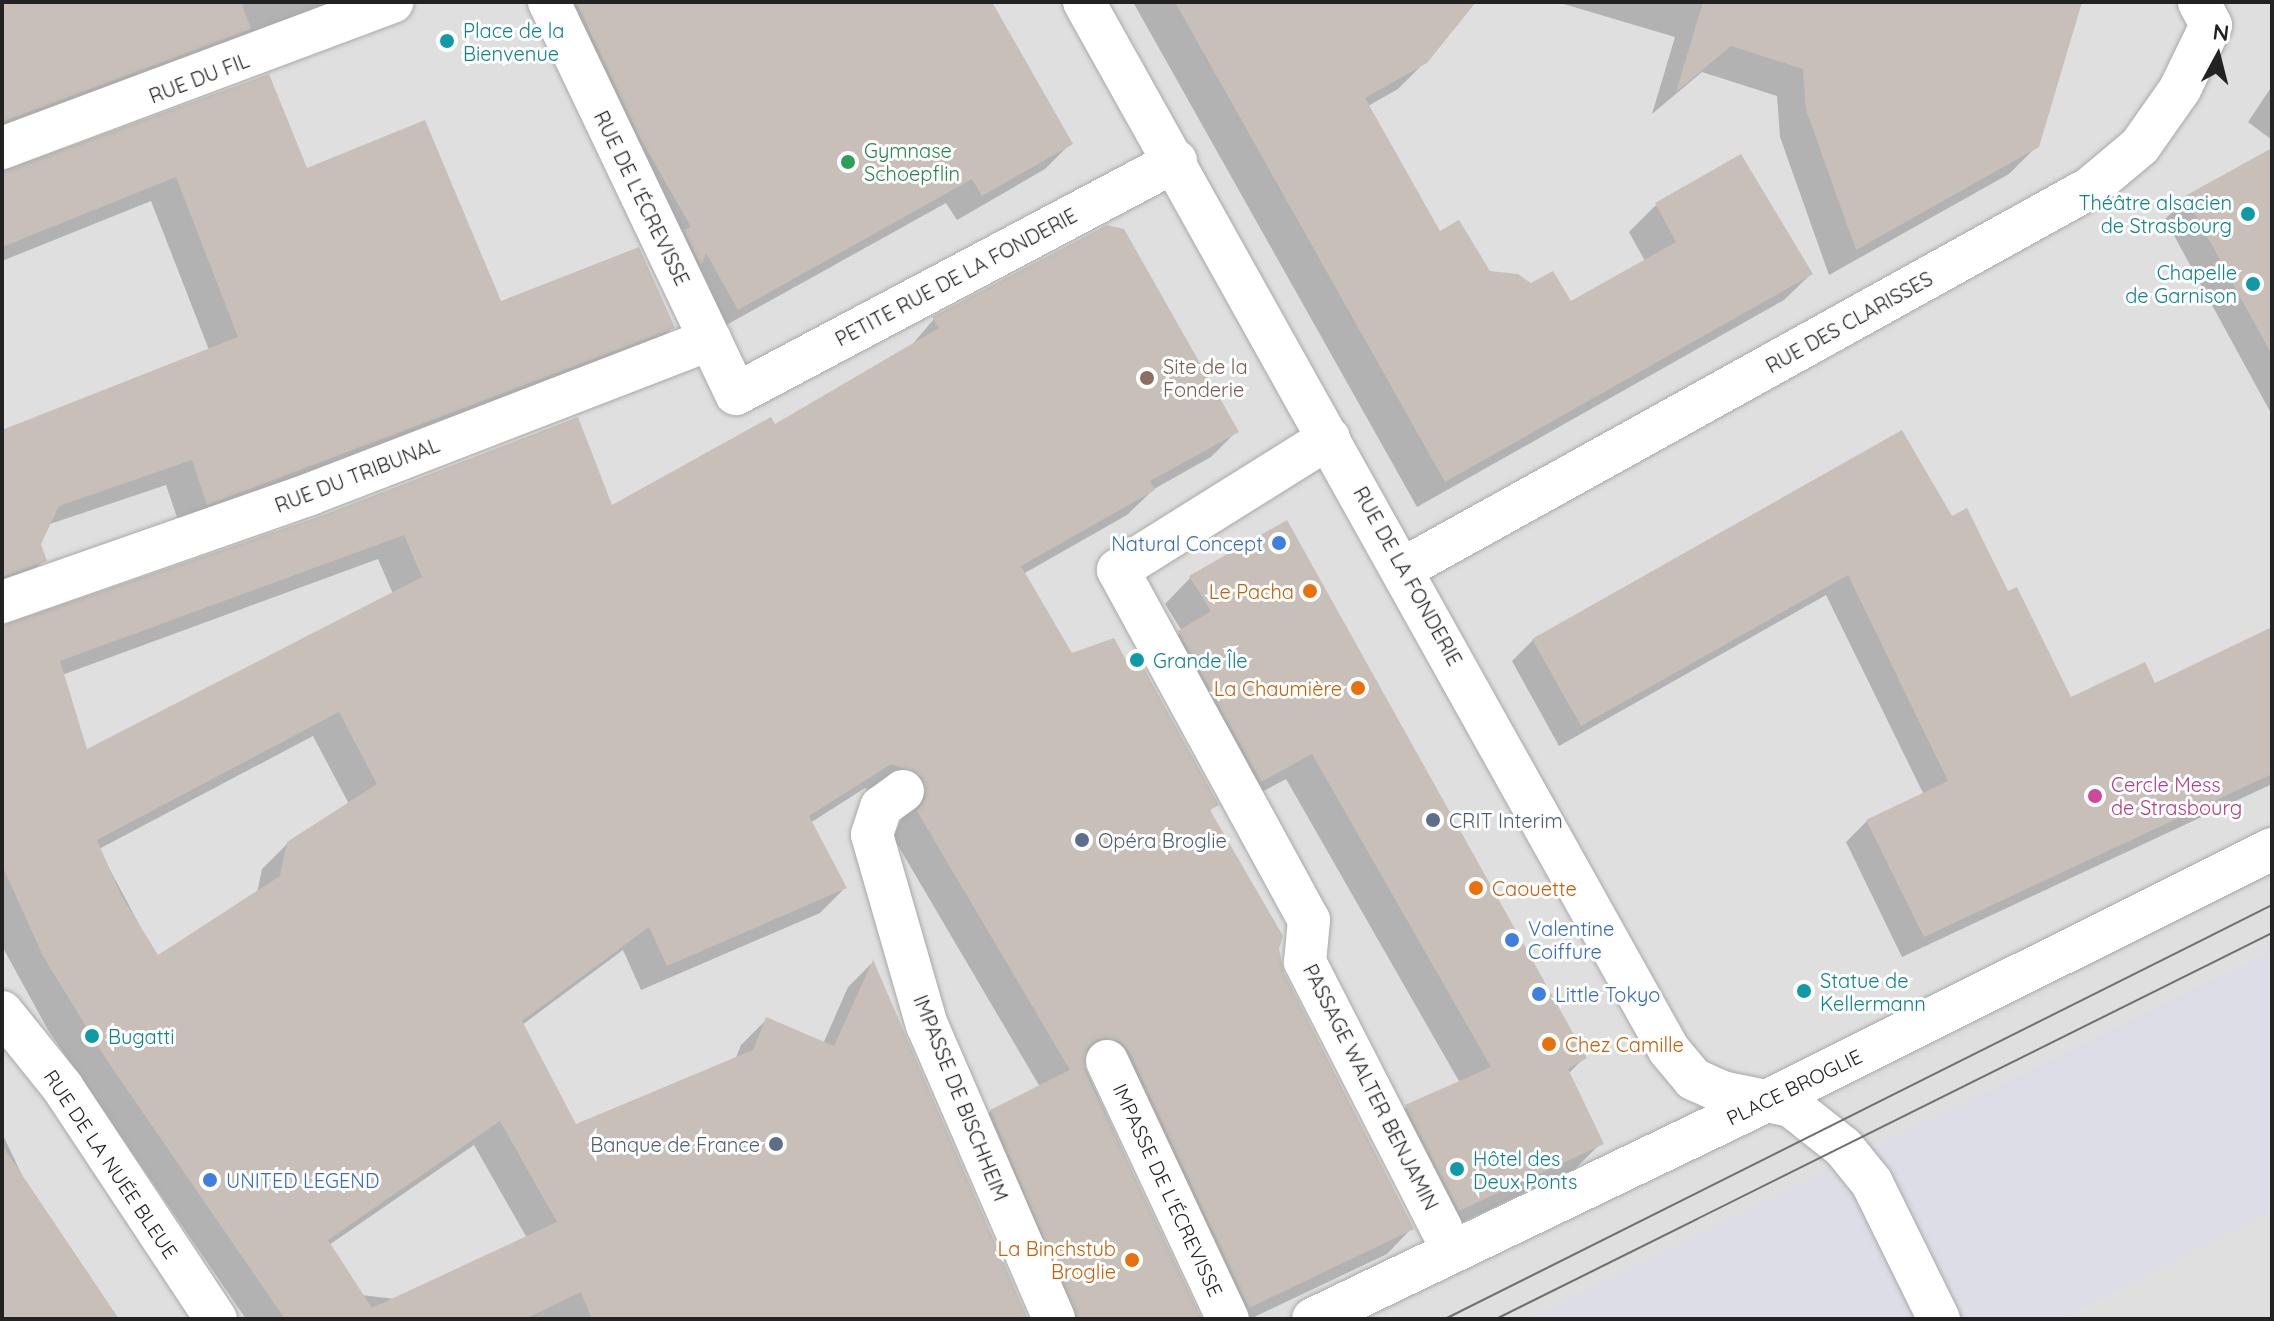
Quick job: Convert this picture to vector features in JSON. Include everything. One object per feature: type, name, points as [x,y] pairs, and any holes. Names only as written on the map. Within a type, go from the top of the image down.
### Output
[{"type":"street","name":"RUE DU FIL","points":[[2,148],[393,2]]},
{"type":"street","name":"RUE DE L'ÉCREVISSE","points":[[549,2],[736,394]]},
{"type":"street","name":"RUE DE LA FONDERIE","points":[[1084,2],[1404,568],[1669,1050],[1693,1079],[1722,1092],[1771,1099],[1810,1117],[1872,1183],[1939,1319]]},
{"type":"street","name":"RUE DES CLARISSES","points":[[1404,568],[2090,188],[2140,146],[2180,89],[2211,25],[2199,2]]},
{"type":"street","name":"PETITE RUE DE LA FONDERIE","points":[[736,394],[1176,161]]},
{"type":"street","name":"RUE DU TRIBUNAL","points":[[2,602],[310,494],[710,340]]},
{"type":"street","name":"PASSAGE WALTER BENJAMIN","points":[[1329,438],[1118,570],[1309,920],[1305,962],[1442,1230]]},
{"type":"street","name":"IMPASSE DE BISCHHEIM","points":[[903,791],[881,807],[872,835],[927,1025],[1054,1319]]},
{"type":"street","name":"PLACE BROGLIE","points":[[1313,1319],[1771,1099],[2272,849]]},
{"type":"street","name":"RUE DE LA NUÉE BLEUE","points":[[2,1012],[63,1088],[216,1319]]},
{"type":"street","name":"IMPASSE DE L'ÉCREVISSE","points":[[1107,1061],[1228,1319]]},
{"type":"shaded area","name":"Grande Île","points":[[2,2],[2272,2],[2272,1319],[2,1319]]},
{"type":"shaded area","points":[[2272,950],[2272,1212],[2061,1319],[1528,1319]]},
{"type":"building","points":[[2,2],[241,2],[251,29],[2,122]]},
{"type":"building","name":"Gymnase Schoepflin","points":[[576,2],[992,2],[1073,144],[982,196],[972,179],[738,310],[706,253],[701,265],[684,230],[691,227],[639,136]]},
{"type":"building","points":[[1175,2],[1476,2],[1427,63],[1365,98],[1440,231],[1459,220],[1490,271],[1518,274],[1531,283],[1553,271],[1571,301],[1676,242],[1655,203],[1741,154],[1813,274],[1445,482]]},
{"type":"building","points":[[1703,2],[2082,2],[2039,147],[1856,250],[1806,110],[1803,69],[1731,46],[1676,92]]},
{"type":"building","points":[[269,74],[307,168],[425,120],[501,301],[639,247],[675,328],[207,505],[192,460],[59,506],[41,544],[47,561],[2,577],[2,430],[238,337],[176,177],[2,247],[2,171]]},
{"type":"building","name":"Chapelle de Garnison","points":[[2272,148],[2272,355],[2185,196]]},
{"type":"building","points":[[1107,225],[1124,229],[1239,432],[1150,481],[1155,490],[1021,566],[1072,653],[1114,638],[1127,662],[1137,656],[1219,805],[1210,810],[1283,936],[1279,949],[1284,973],[1414,1229],[1249,1308],[1129,1051],[1120,1041],[1098,1039],[1087,1048],[1085,1071],[1202,1319],[1078,1319],[990,1110],[1070,1070],[917,811],[925,800],[923,778],[891,764],[809,816],[847,888],[667,966],[649,927],[522,1021],[576,1124],[753,1050],[766,1017],[834,1046],[873,960],[1028,1319],[592,1319],[581,1292],[525,1319],[285,1319],[106,1059],[43,956],[2,865],[2,625],[318,517],[578,417],[612,505],[771,417],[775,424],[939,328],[932,317]],"holes":[[[404,535],[422,577],[87,749],[60,661]],[[339,712],[377,784],[287,842],[280,876],[158,955],[121,895],[97,840]],[[500,1121],[557,1222],[372,1308],[328,1240]]]},
{"type":"building","points":[[1902,430],[1952,516],[1967,508],[2008,591],[2017,587],[2071,697],[2145,662],[2155,683],[2272,627],[2272,774],[1924,937],[1866,820],[1948,781],[1848,575],[1581,726],[1532,639]]},
{"type":"building","points":[[1287,520],[1587,1058],[1568,1069],[1604,1144],[1459,1211],[1405,1105],[1491,1067],[1312,754],[1261,782],[1178,631],[1211,611],[1189,576]]},
{"type":"building","points":[[2,1145],[119,1319],[2,1319]]},
{"type":"tram line","points":[[1445,1319],[2272,905]]},
{"type":"tram line","points":[[1496,1319],[2272,933]]},
{"type":"place","name":"Place de la Bienvenue","points":[[447,41]]},
{"type":"place","name":"Gymnase Schoepflin","points":[[848,162]]},
{"type":"place","name":"Théâtre alsacien de Strasbourg","points":[[2248,214]]},
{"type":"place","name":"Chapelle de Garnison","points":[[2253,284]]},
{"type":"place","name":"Site de la Fonderie","points":[[1147,378]]},
{"type":"place","name":"Natural Concept","points":[[1279,543]]},
{"type":"place","name":"Le Pacha","points":[[1310,591]]},
{"type":"place","name":"Grande Île","points":[[1137,660]]},
{"type":"place","name":"La Chaumière","points":[[1358,688]]},
{"type":"place","name":"Cercle Mess de Strasbourg","points":[[2095,796]]},
{"type":"place","name":"CRIT Interim","points":[[1433,820]]},
{"type":"place","name":"Opéra Broglie","points":[[1082,840]]},
{"type":"place","name":"Caouette","points":[[1476,888]]},
{"type":"place","name":"Valentine Coiffure","points":[[1512,940]]},
{"type":"place","name":"Statue de Kellermann","points":[[1804,991]]},
{"type":"place","name":"Little Tokyo","points":[[1539,994]]},
{"type":"place","name":"Bugatti","points":[[92,1036]]},
{"type":"place","name":"Chez Camille","points":[[1549,1044]]},
{"type":"place","name":"Banque de France","points":[[776,1144]]},
{"type":"place","name":"Hôtel des Deux Ponts","points":[[1457,1169]]},
{"type":"place","name":"UNITED LEGEND","points":[[210,1180]]},
{"type":"place","name":"La Binchstub Broglie","points":[[1132,1260]]}]
